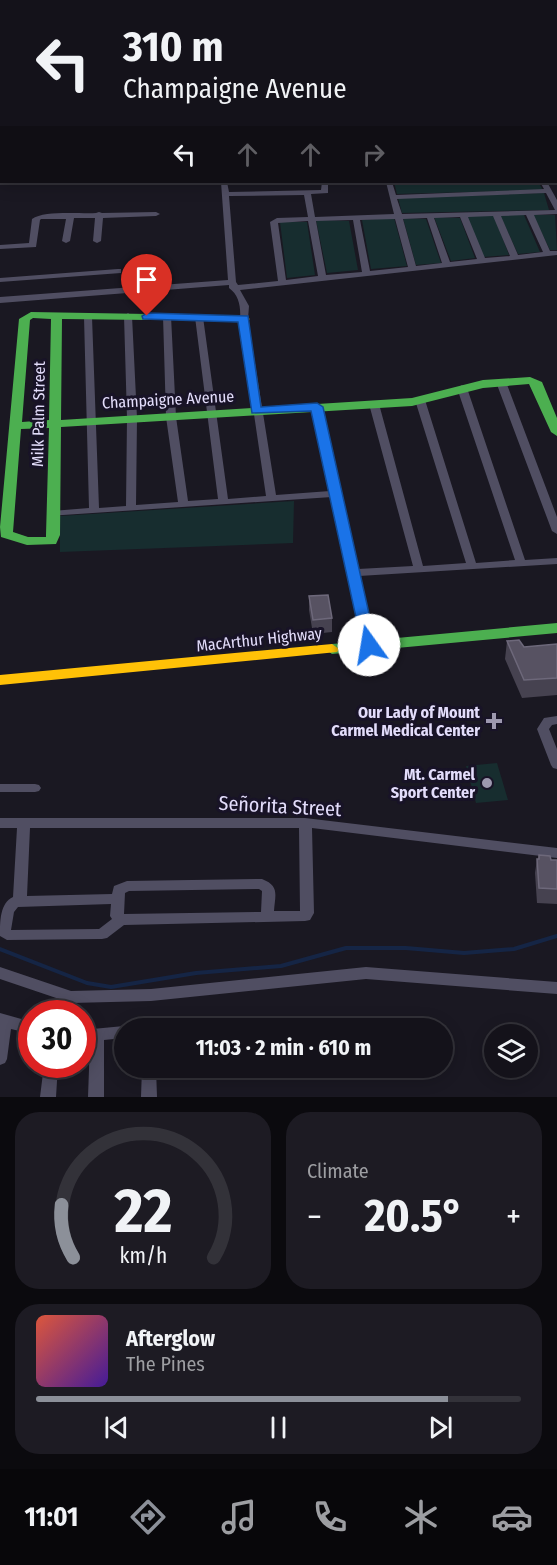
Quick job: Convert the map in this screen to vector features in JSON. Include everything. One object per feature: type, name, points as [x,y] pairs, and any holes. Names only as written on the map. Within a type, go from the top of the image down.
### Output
[{"type":"main road","points":[[15,426],[25,319],[31,315],[244,319]]},
{"type":"main road","name":"Milk Palm Street","points":[[15,426],[6,534],[21,540],[51,541],[57,316]]},
{"type":"main road","name":"Champaigne Avenue","points":[[15,426],[132,417],[171,417],[374,404],[420,400],[462,388],[501,382],[536,382],[557,432]]},
{"type":"main road","name":"MacArthur Highway","points":[[0,680],[557,628]]},
{"type":"street","points":[[224,183],[232,285],[246,306],[244,319],[256,411],[271,498]]},
{"type":"street","points":[[225,194],[326,191],[325,183]]},
{"type":"street","points":[[389,183],[413,269]]},
{"type":"street","points":[[282,283],[274,222],[529,213],[557,210],[545,183]]},
{"type":"street","points":[[394,197],[549,191]]},
{"type":"street","points":[[307,193],[310,219],[323,279]]},
{"type":"street","points":[[0,308],[3,299],[282,283],[552,254],[529,213]]},
{"type":"street","points":[[97,241],[99,214]]},
{"type":"street","points":[[0,247],[33,245],[38,218],[99,214],[156,214]]},
{"type":"street","points":[[496,214],[515,258]]},
{"type":"street","points":[[66,241],[71,215]]},
{"type":"street","points":[[463,215],[482,261]]},
{"type":"street","points":[[430,216],[447,266]]},
{"type":"street","points":[[356,218],[367,274]]},
{"type":"street","points":[[0,280],[118,271]]},
{"type":"street","points":[[88,316],[94,511]]},
{"type":"street","points":[[128,316],[132,417],[131,508]]},
{"type":"street","points":[[167,316],[171,417],[183,504]]},
{"type":"street","points":[[200,317],[223,501]]},
{"type":"street","points":[[501,382],[557,531]]},
{"type":"street","points":[[462,388],[521,563]]},
{"type":"street","points":[[420,400],[472,566]]},
{"type":"street","points":[[374,404],[419,570]]},
{"type":"street","points":[[317,407],[334,494],[369,645]]},
{"type":"street","points":[[52,514],[334,494]]},
{"type":"street","points":[[352,573],[557,561]]},
{"type":"street","points":[[557,720],[548,721],[543,729],[557,765]]},
{"type":"street","points":[[0,788],[34,788]]},
{"type":"street","points":[[20,901],[24,822]]},
{"type":"street","name":"Señorita Street","points":[[0,823],[305,823],[557,853]]},
{"type":"street","points":[[118,899],[20,901],[10,906],[4,932],[7,934],[102,934],[121,920],[301,917],[307,913],[305,823]]},
{"type":"street","points":[[121,920],[117,916],[118,890],[127,886],[262,884],[269,889],[267,917]]},
{"type":"street","points":[[0,973],[71,997],[152,995],[366,973],[557,987]]},
{"type":"street","points":[[0,1059],[3,1020],[18,1024]]},
{"type":"street","points":[[96,1035],[114,1033]]},
{"type":"street","points":[[48,1097],[50,1078]]},
{"type":"street","points":[[94,1078],[96,1097]]},
{"type":"street","points":[[149,1078],[149,1097]]},
{"type":"green space","points":[[394,183],[539,183],[543,190],[397,194]]},
{"type":"green space","points":[[544,193],[549,210],[402,213],[398,198]]},
{"type":"green space","points":[[500,215],[524,215],[540,252],[518,254]]},
{"type":"green space","points":[[533,215],[555,215],[557,250],[550,250]]},
{"type":"green space","points":[[467,216],[494,216],[509,255],[483,257]]},
{"type":"green space","points":[[434,217],[460,218],[475,258],[451,261]]},
{"type":"green space","points":[[394,218],[407,266],[371,269],[362,220]]},
{"type":"green space","points":[[403,218],[426,219],[441,263],[416,265]]},
{"type":"green space","points":[[316,220],[349,221],[358,270],[327,273]]},
{"type":"green space","points":[[280,222],[307,222],[315,275],[287,278]]},
{"type":"green space","points":[[294,501],[293,543],[60,552],[60,516]]},
{"type":"green space","name":"Mt. Carmel Sport Center","points":[[497,763],[508,800],[476,803],[466,766]]},
{"type":"building","points":[[328,595],[332,618],[313,620],[309,596]]},
{"type":"building","points":[[519,640],[524,647],[557,644],[557,678],[524,680],[507,641]]},
{"type":"building","points":[[539,855],[550,856],[551,860],[557,860],[557,889],[539,888],[537,859]]},
{"type":"waterway","points":[[0,949],[87,983],[111,987],[196,973],[281,966],[346,948],[406,948],[464,953],[514,949],[557,936]]},
{"type":"traffic: fast","points":[[57,316],[53,535],[51,541],[27,541],[6,534],[25,319],[31,315],[148,317]]},
{"type":"traffic: fast","points":[[15,426],[412,402],[483,384],[530,380],[536,382],[557,432]]},
{"type":"traffic: fast","points":[[332,649],[557,628]]},
{"type":"traffic: slow","points":[[148,317],[244,319]]},
{"type":"traffic: slow","points":[[0,680],[332,649]]},
{"type":"place","name":"Our Lady of Mount Carmel Medical Center","points":[[494,721]]},
{"type":"place","name":"Mt. Carmel Sport Center","points":[[487,783]]},
{"type":"route","points":[[147,316],[244,319],[256,411],[317,407],[334,494],[369,645]]}]
